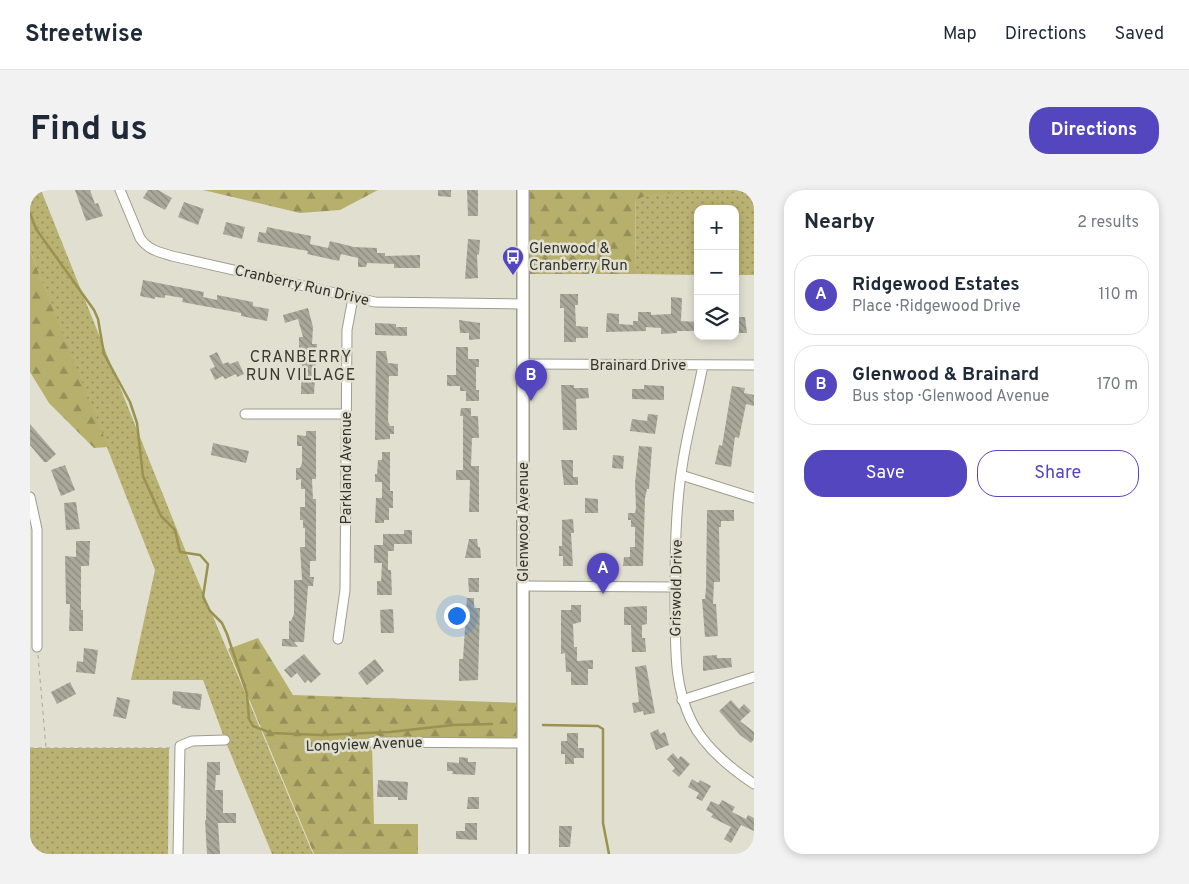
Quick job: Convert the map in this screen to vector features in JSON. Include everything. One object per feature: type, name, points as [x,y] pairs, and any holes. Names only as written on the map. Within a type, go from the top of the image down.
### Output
[{"type":"street","name":"Cranberry Run Drive","points":[[120,190],[140,238],[145,245],[156,251],[375,302],[523,304]]},
{"type":"street","name":"Glenwood Avenue","points":[[522,854],[523,190]]},
{"type":"street","name":"Parkland Avenue","points":[[338,639],[345,590],[347,330],[353,298]]},
{"type":"street","name":"Brainard Drive","points":[[523,364],[754,366]]},
{"type":"street","name":"Griswold Drive","points":[[703,365],[681,475],[674,587],[676,675],[682,700],[693,724],[708,746],[726,764],[754,784]]},
{"type":"street","points":[[245,414],[346,414]]},
{"type":"street","points":[[681,475],[754,498]]},
{"type":"street","points":[[30,497],[37,529],[37,647]]},
{"type":"street","points":[[523,586],[674,587]]},
{"type":"street","points":[[682,700],[754,678]]},
{"type":"street","points":[[178,854],[180,748],[186,742],[225,740]]},
{"type":"street","name":"Longview Avenue","points":[[372,742],[523,743]]},
{"type":"path","points":[[37,647],[46,748]]},
{"type":"path","name":"Longview Avenue","points":[[225,740],[228,743],[237,745],[330,744],[337,748],[372,742]]},
{"type":"path","points":[[30,748],[180,748]]},
{"type":"shaded area","points":[[30,190],[41,190],[188,557],[313,854],[272,854],[225,740],[203,680],[131,680],[155,570],[30,251]]},
{"type":"shaded area","points":[[635,190],[754,190],[754,275],[739,275],[739,205],[694,205],[694,275],[636,274]]},
{"type":"shaded area","points":[[30,748],[169,748],[168,854],[30,854]]},
{"type":"green space","points":[[203,190],[378,190],[340,210],[300,213]]},
{"type":"green space","points":[[523,190],[709,190],[646,195],[635,201],[636,274],[523,274]]},
{"type":"green space","points":[[30,251],[108,447],[94,448],[49,403],[30,372]]},
{"type":"green space","points":[[258,638],[293,695],[523,703],[523,743],[372,742],[374,824],[418,824],[418,854],[314,854],[228,649]]},
{"type":"building","points":[[75,190],[90,190],[95,204],[98,203],[103,216],[86,221]]},
{"type":"building","points":[[148,190],[158,190],[172,198],[165,210],[143,198]]},
{"type":"building","points":[[438,190],[451,190],[451,197],[438,196]]},
{"type":"building","points":[[467,190],[478,190],[478,216],[468,216]]},
{"type":"building","points":[[184,202],[204,209],[198,225],[178,217]]},
{"type":"building","points":[[226,222],[245,227],[242,239],[223,234]]},
{"type":"building","points":[[267,227],[311,236],[310,244],[328,248],[330,241],[354,247],[377,248],[377,253],[385,253],[385,256],[420,255],[420,268],[394,268],[394,264],[367,263],[366,267],[358,267],[358,258],[341,254],[339,261],[307,254],[308,251],[257,242],[259,232],[266,233]]},
{"type":"building","points":[[468,239],[480,240],[479,255],[477,254],[478,278],[465,279]]},
{"type":"building","points":[[143,280],[204,292],[203,297],[217,300],[217,295],[253,302],[253,306],[269,309],[267,321],[241,316],[241,313],[182,302],[183,298],[165,295],[165,298],[155,297],[155,299],[140,296]]},
{"type":"building","points":[[560,294],[578,294],[578,305],[575,305],[576,326],[588,327],[588,338],[576,338],[576,342],[564,342],[564,308],[560,308]]},
{"type":"building","points":[[671,297],[682,298],[681,321],[694,322],[694,331],[677,331],[677,333],[661,334],[661,328],[646,327],[646,331],[606,332],[607,313],[619,314],[619,324],[633,325],[633,321],[638,321],[638,312],[651,312],[651,315],[671,314]]},
{"type":"building","points":[[308,308],[313,327],[312,344],[317,344],[314,394],[301,394],[302,350],[299,350],[299,337],[303,337],[298,319],[285,323],[283,315]]},
{"type":"building","points":[[739,317],[745,317],[747,333],[739,333]]},
{"type":"building","points":[[459,320],[480,323],[480,339],[469,340],[469,333],[460,333]]},
{"type":"building","points":[[375,323],[396,324],[396,327],[407,327],[407,336],[375,335]]},
{"type":"building","points":[[456,347],[468,347],[468,359],[479,359],[479,367],[476,367],[476,390],[479,390],[479,401],[466,401],[466,391],[460,391],[460,386],[447,386],[447,375],[456,375]]},
{"type":"building","points":[[376,351],[386,351],[388,363],[398,364],[398,376],[389,376],[388,421],[390,426],[394,426],[394,434],[390,434],[390,439],[375,440]]},
{"type":"building","points":[[217,352],[223,364],[238,361],[244,374],[237,377],[236,374],[225,379],[223,376],[215,380],[210,369],[215,367],[209,356]]},
{"type":"building","points":[[561,385],[574,385],[574,388],[588,388],[589,398],[576,399],[577,430],[563,430]]},
{"type":"building","points":[[644,385],[664,386],[664,400],[632,399],[632,389],[644,389]]},
{"type":"building","points":[[732,386],[745,388],[744,393],[754,395],[754,406],[746,404],[739,438],[735,437],[731,467],[715,464],[719,445],[722,446]]},
{"type":"building","points":[[461,408],[471,408],[471,416],[478,416],[479,438],[472,438],[471,466],[479,466],[479,512],[469,512],[470,480],[456,480],[456,470],[463,470],[463,416],[460,416]]},
{"type":"building","points":[[648,414],[658,415],[655,434],[630,431],[632,419],[647,421]]},
{"type":"building","points":[[30,424],[56,454],[47,462],[44,462],[30,445]]},
{"type":"building","points":[[306,431],[316,431],[316,479],[312,479],[313,499],[316,499],[316,561],[310,561],[310,577],[314,577],[313,586],[308,586],[304,642],[294,642],[298,647],[282,646],[282,639],[289,639],[289,621],[291,621],[294,614],[294,580],[302,580],[300,547],[305,547],[305,528],[303,528],[303,520],[300,520],[300,507],[305,507],[305,489],[301,489],[301,479],[296,480],[296,468],[300,468],[302,463],[302,446],[297,446],[297,435],[306,436]]},
{"type":"building","points":[[213,443],[249,451],[246,463],[211,455]]},
{"type":"building","points":[[639,446],[652,447],[649,489],[647,489],[645,498],[643,566],[623,566],[624,557],[630,557],[630,547],[635,547],[635,527],[631,527],[628,513],[635,513],[636,508],[635,483]]},
{"type":"building","points":[[382,452],[390,452],[390,491],[393,491],[393,508],[389,508],[389,520],[384,520],[384,523],[375,523],[376,498],[382,498],[382,482],[375,482],[375,474],[377,474],[378,460],[382,460]]},
{"type":"building","points":[[613,455],[624,456],[623,469],[612,468]]},
{"type":"building","points":[[561,460],[573,460],[573,477],[578,477],[578,485],[564,485]]},
{"type":"building","points":[[65,465],[75,490],[61,496],[51,470]]},
{"type":"building","points":[[585,498],[598,499],[598,513],[585,513]]},
{"type":"building","points":[[76,502],[80,529],[66,530],[64,503]]},
{"type":"building","points":[[707,510],[734,510],[734,521],[721,521],[721,527],[719,527],[720,582],[714,582],[713,604],[716,604],[718,636],[705,637],[702,599],[705,599],[706,588]]},
{"type":"building","points":[[573,519],[574,533],[571,533],[573,566],[563,566],[563,556],[559,556],[559,546],[562,546],[562,520]]},
{"type":"building","points":[[404,530],[412,530],[412,544],[394,544],[394,551],[388,551],[388,570],[391,570],[392,595],[377,595],[377,581],[381,581],[382,563],[374,563],[374,545],[383,545],[383,534],[404,534]]},
{"type":"building","points":[[469,539],[477,539],[481,558],[465,558]]},
{"type":"building","points":[[76,541],[90,541],[89,566],[81,566],[83,631],[69,631],[70,604],[66,604],[65,556],[76,557]]},
{"type":"building","points":[[468,578],[479,578],[479,592],[469,592]]},
{"type":"building","points":[[467,598],[474,598],[474,608],[480,608],[478,680],[459,681],[459,659],[463,659]]},
{"type":"building","points":[[571,605],[581,605],[581,622],[573,624],[574,647],[577,647],[577,661],[593,660],[593,669],[588,669],[588,685],[571,685],[571,672],[566,672],[565,653],[561,654],[561,610],[571,610]]},
{"type":"building","points":[[647,606],[647,624],[642,625],[642,638],[645,638],[646,652],[632,652],[631,625],[624,625],[624,607]]},
{"type":"building","points":[[393,609],[394,633],[381,633],[380,610]]},
{"type":"building","points":[[84,648],[98,650],[95,674],[76,672],[77,661],[83,662]]},
{"type":"building","points":[[304,654],[321,674],[311,683],[308,680],[305,683],[297,673],[291,678],[284,670]]},
{"type":"building","points":[[717,655],[717,658],[731,658],[732,667],[703,671],[703,656]]},
{"type":"building","points":[[375,659],[384,671],[367,685],[358,673]]},
{"type":"building","points":[[646,665],[655,713],[644,715],[643,711],[634,713],[632,703],[639,702],[635,667]]},
{"type":"building","points":[[70,682],[76,694],[57,704],[51,692]]},
{"type":"building","points":[[173,691],[202,694],[200,710],[181,708],[181,706],[172,704]]},
{"type":"building","points":[[117,697],[130,700],[126,719],[113,716]]},
{"type":"building","points":[[731,700],[739,709],[744,704],[751,711],[740,721],[754,732],[754,739],[751,743],[740,735],[719,711]]},
{"type":"building","points":[[658,729],[660,734],[665,732],[669,745],[656,750],[650,733]]},
{"type":"building","points":[[567,733],[578,733],[578,748],[584,748],[584,758],[574,758],[574,764],[565,764],[565,754],[561,754],[561,741],[567,741]]},
{"type":"building","points":[[673,753],[678,759],[681,756],[690,764],[679,777],[672,771],[675,768],[667,759]]},
{"type":"building","points":[[459,757],[468,758],[468,762],[476,762],[475,775],[452,774],[453,771],[447,771],[447,762],[459,763]]},
{"type":"building","points":[[207,762],[220,762],[220,775],[216,775],[215,790],[223,790],[223,813],[236,813],[236,823],[218,823],[220,854],[207,854],[205,820]]},
{"type":"building","points":[[692,779],[698,783],[700,780],[711,786],[702,801],[696,798],[699,793],[688,787]]},
{"type":"building","points":[[378,780],[408,782],[407,800],[398,800],[398,797],[377,797]]},
{"type":"building","points":[[468,797],[479,797],[479,809],[467,809]]},
{"type":"building","points":[[722,800],[735,807],[732,812],[746,819],[748,815],[754,818],[754,831],[741,825],[731,843],[724,839],[731,827],[711,817],[713,814],[706,810],[711,801],[719,805]]},
{"type":"building","points":[[465,823],[477,823],[477,840],[456,839],[456,831],[465,831]]},
{"type":"building","points":[[559,826],[572,826],[570,847],[559,847]]},
{"type":"waterway","points":[[30,213],[36,229],[94,310],[98,319],[104,354],[130,402],[137,423],[143,476],[161,516],[175,530],[180,552],[200,555],[208,564],[203,597],[210,611],[222,623],[227,634],[247,694],[249,719],[253,726],[271,733],[321,735],[390,732],[453,725],[492,724]]},
{"type":"waterway","points":[[543,725],[598,726],[603,729],[603,823],[609,854]]},
{"type":"place","name":"Glenwood & Cranberry Run","points":[[513,276]]},
{"type":"place","name":"Glenwood & Brainard","points":[[531,401]]},
{"type":"place","name":"Ridgewood Estates","points":[[603,594]]},
{"type":"district","name":"CRANBERRY RUN VILLAGE","points":[[301,365]]}]
